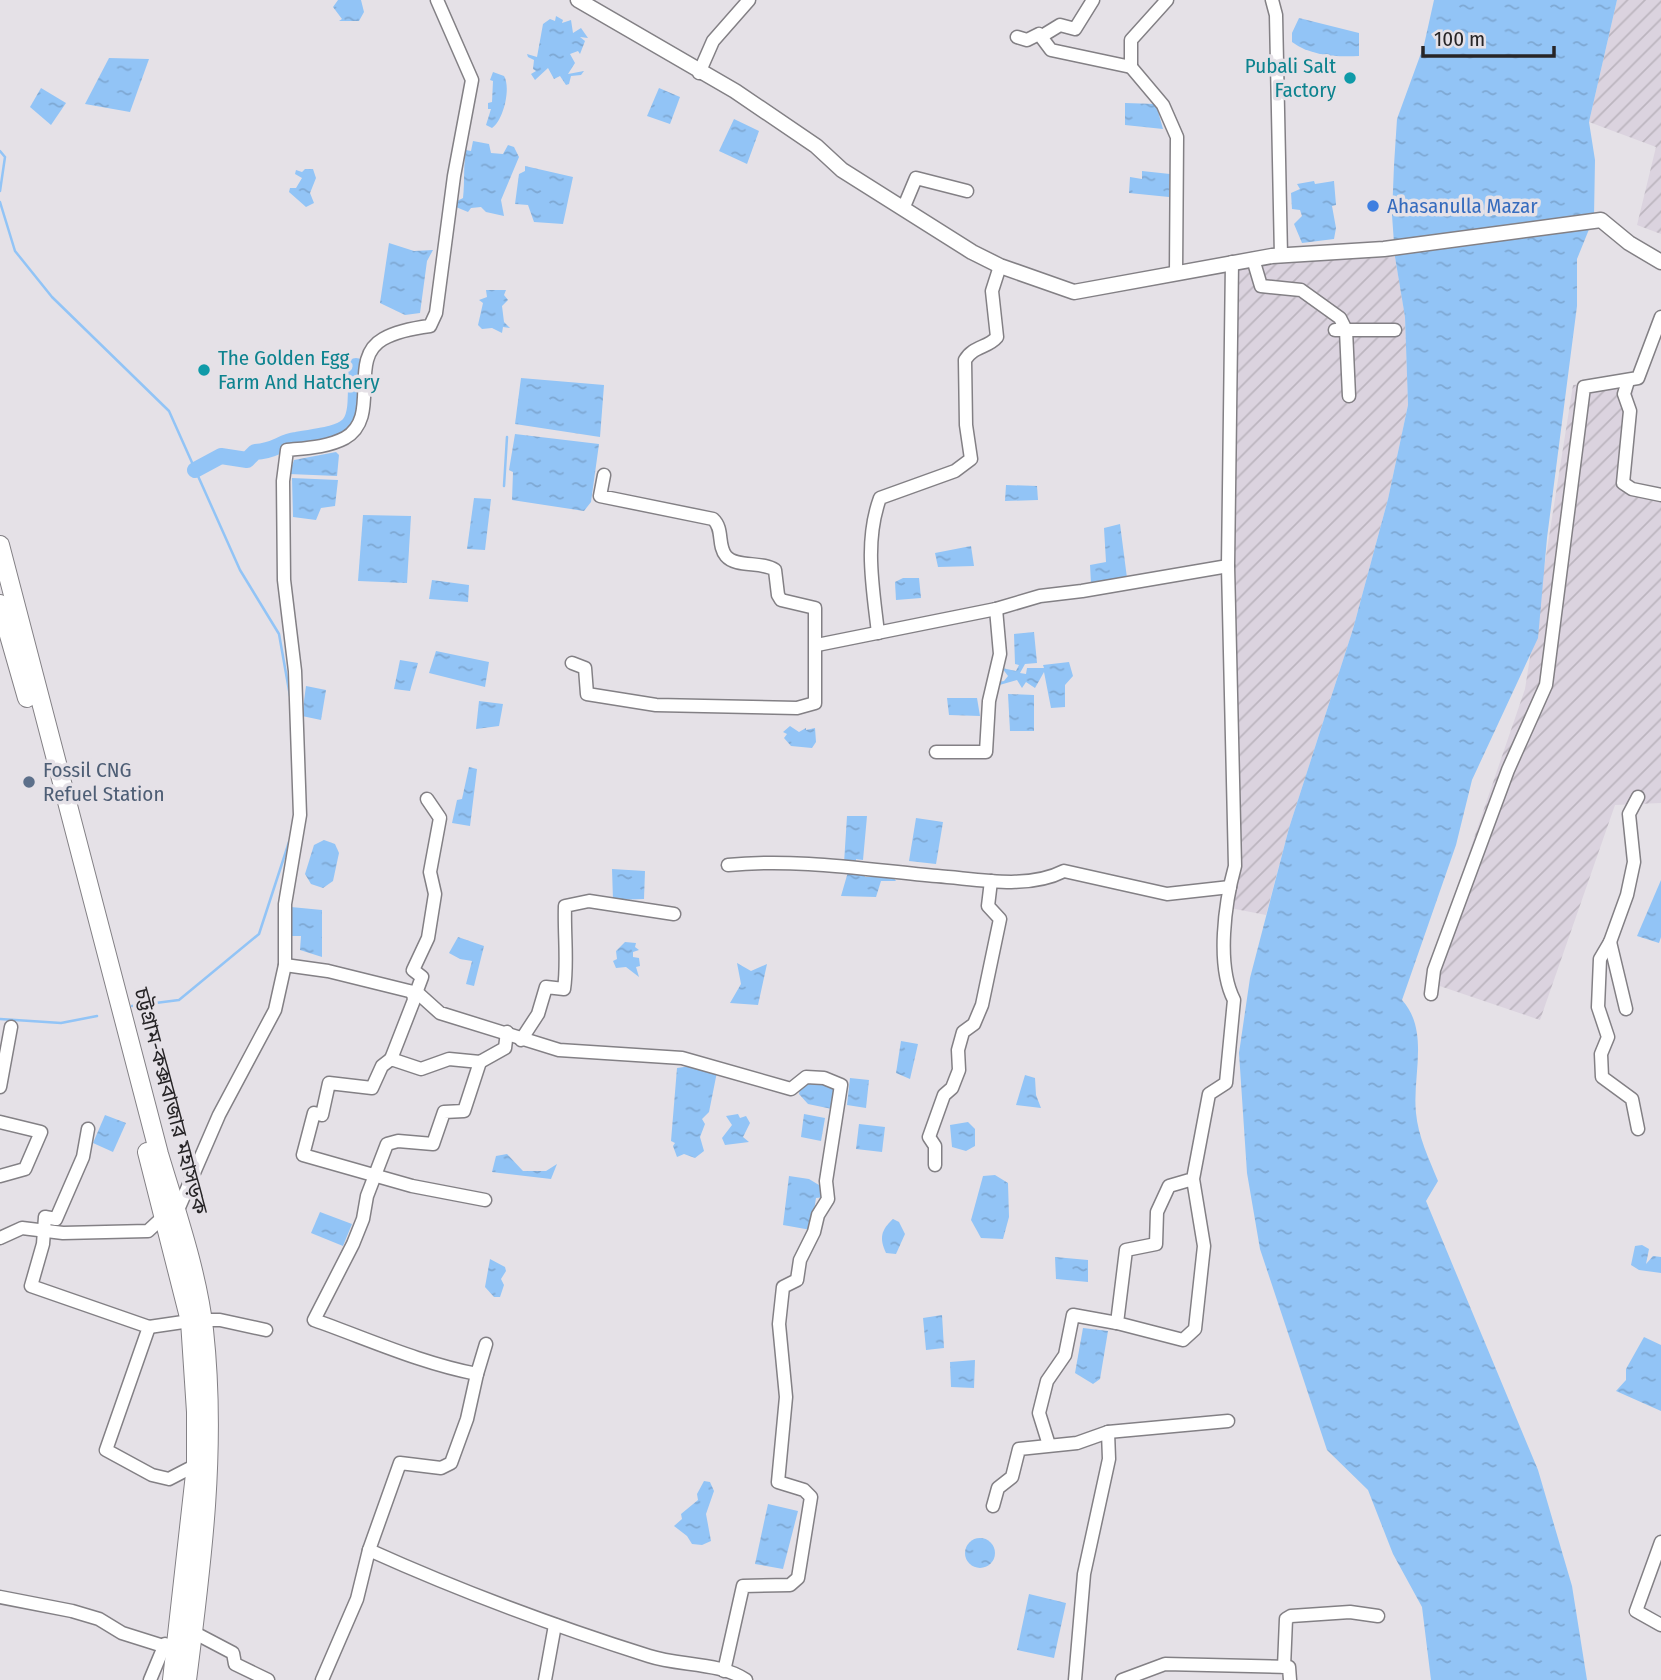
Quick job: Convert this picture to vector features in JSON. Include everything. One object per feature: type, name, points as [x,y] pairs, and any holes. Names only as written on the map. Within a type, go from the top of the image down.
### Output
[{"type":"highway","name":"চট্টগ্রাম-কক্সবাজার মহাসড়ক","points":[[0,545],[196,1321],[211,1462],[187,1680]]},
{"type":"highway","name":"চট্টগ্রাম-কক্সবাজার মহাসড়ক","points":[[0,604],[169,1215]]},
{"type":"highway","name":"চট্টগ্রাম-কক্সবাজার মহাসড়ক","points":[[172,1680],[170,1647],[196,1465],[196,1321]]},
{"type":"main road","points":[[578,0],[699,73],[735,91],[816,146],[842,170],[903,209],[1000,266],[1074,292],[1253,259],[1384,249],[1601,220],[1629,243],[1661,262]]},
{"type":"street","points":[[0,1238],[22,1228],[104,1234],[148,1231],[169,1215],[275,1010],[285,965],[285,904],[300,815],[295,671],[284,580],[283,481],[288,450],[324,446],[347,437],[363,417],[365,372],[370,351],[384,338],[430,326],[436,313],[454,177],[472,80],[438,0]]},
{"type":"street","points":[[699,73],[713,41],[749,0]]},
{"type":"street","points":[[1017,37],[1027,40],[1039,34],[1042,36],[1060,24],[1075,29],[1093,0]]},
{"type":"street","points":[[1131,67],[1131,40],[1167,0]]},
{"type":"street","points":[[1272,0],[1276,15],[1281,256]]},
{"type":"street","points":[[1042,36],[1051,50],[1131,67],[1163,105],[1177,137],[1176,273]]},
{"type":"street","points":[[903,209],[916,178],[967,191]]},
{"type":"street","points":[[1253,259],[1261,286],[1301,290],[1327,306],[1339,318],[1349,396]]},
{"type":"street","points":[[1049,1445],[1039,1413],[1047,1381],[1065,1355],[1073,1315],[1183,1340],[1195,1329],[1204,1246],[1193,1179],[1209,1094],[1226,1083],[1234,1000],[1228,989],[1226,968],[1226,906],[1236,866],[1228,566],[1232,262]]},
{"type":"street","points":[[878,633],[870,561],[873,516],[880,498],[955,471],[971,459],[966,425],[965,360],[976,348],[992,342],[997,337],[992,291],[1000,266]]},
{"type":"street","points":[[1432,993],[1434,970],[1503,783],[1546,685],[1584,387],[1638,379],[1661,317]]},
{"type":"street","points":[[1340,330],[1395,330]]},
{"type":"street","points":[[1628,381],[1624,394],[1630,411],[1623,483],[1632,489],[1661,495]]},
{"type":"street","points":[[572,663],[585,668],[587,694],[600,698],[656,705],[797,708],[815,703],[815,608],[782,600],[778,594],[775,570],[768,565],[730,560],[723,553],[719,525],[713,519],[600,496],[604,475]]},
{"type":"street","points":[[817,645],[996,609],[1040,596],[1082,592],[1228,566]]},
{"type":"street","points":[[936,752],[986,752],[989,701],[1000,654],[996,609]]},
{"type":"street","points":[[1638,797],[1629,814],[1634,862],[1627,895],[1610,942],[1600,959],[1597,986],[1598,1007],[1608,1037],[1601,1054],[1602,1077],[1632,1099],[1638,1129]]},
{"type":"street","points":[[427,799],[440,818],[430,873],[435,894],[428,938],[413,970],[422,977],[414,993],[414,1000],[391,1059],[382,1066],[372,1088],[329,1083],[322,1115],[313,1113],[303,1154],[412,1186],[485,1200]]},
{"type":"street","points":[[728,864],[815,866],[991,881],[1047,880],[1064,871],[1167,894],[1230,887]]},
{"type":"street","points":[[935,1165],[935,1146],[929,1137],[944,1095],[952,1088],[959,1070],[958,1050],[963,1032],[974,1024],[990,974],[1000,919],[988,906],[991,881]]},
{"type":"street","points":[[521,1040],[538,1014],[546,987],[564,989],[567,969],[564,961],[565,906],[589,901],[674,914]]},
{"type":"street","points":[[1610,942],[1626,1010]]},
{"type":"street","points":[[285,965],[341,973],[414,993],[440,1013],[559,1050],[682,1058],[791,1089],[806,1077],[824,1078],[841,1085],[826,1181],[828,1199],[808,1240],[797,1280],[783,1287],[779,1324],[786,1397],[778,1482],[804,1490],[811,1497],[798,1578],[790,1585],[743,1586],[724,1671]]},
{"type":"street","points":[[0,1087],[11,1027]]},
{"type":"street","points":[[391,1059],[421,1069],[449,1059],[480,1062],[505,1048],[508,1032]]},
{"type":"street","points":[[477,1374],[431,1365],[385,1344],[314,1320],[325,1293],[354,1244],[387,1144],[398,1140],[433,1144],[444,1112],[464,1111],[480,1062]]},
{"type":"street","points":[[0,1122],[41,1132],[25,1169],[0,1176]]},
{"type":"street","points":[[88,1129],[83,1157],[63,1207],[56,1219],[45,1217],[31,1286],[149,1327],[220,1320],[266,1330]]},
{"type":"street","points":[[1117,1323],[1126,1250],[1156,1244],[1157,1212],[1169,1186],[1193,1179]]},
{"type":"street","points":[[149,1327],[106,1450],[152,1475],[169,1479],[196,1465]]},
{"type":"street","points":[[322,1680],[357,1599],[369,1550],[400,1463],[441,1468],[451,1463],[470,1408],[486,1344]]},
{"type":"street","points":[[993,1506],[998,1488],[1012,1477],[1019,1449],[1077,1443],[1108,1432],[1228,1421]]},
{"type":"street","points":[[1074,1680],[1084,1574],[1109,1459],[1108,1432]]},
{"type":"street","points":[[1661,1542],[1636,1611],[1661,1625]]},
{"type":"street","points":[[369,1550],[438,1581],[555,1625],[653,1658],[724,1671],[746,1680]]},
{"type":"street","points":[[0,1597],[72,1611],[99,1619],[122,1633],[170,1647],[150,1680]]},
{"type":"street","points":[[1284,1667],[1286,1619],[1292,1616],[1350,1612],[1378,1616]]},
{"type":"street","points":[[545,1680],[555,1625]]},
{"type":"street","points":[[193,1632],[233,1653],[234,1664],[268,1680]]},
{"type":"street","points":[[1122,1680],[1165,1664],[1289,1667],[1290,1680]]},
{"type":"shaded area","points":[[1617,0],[1661,0],[1661,234],[1637,225],[1656,147],[1589,122]]},
{"type":"shaded area","points":[[1395,257],[1405,316],[1408,405],[1388,499],[1353,629],[1289,828],[1266,915],[1225,907],[1238,874],[1230,832],[1234,264]]},
{"type":"shaded area","points":[[1634,379],[1628,484],[1661,490],[1661,803],[1615,805],[1540,1020],[1425,981],[1525,689],[1573,385]]},
{"type":"water","points":[[338,0],[361,0],[364,12],[359,21],[339,21],[342,19],[333,7]]},
{"type":"water","points":[[1434,0],[1617,0],[1589,122],[1595,160],[1594,217],[1577,259],[1577,306],[1547,538],[1538,638],[1472,780],[1456,845],[1402,1000],[1410,1012],[1418,1040],[1415,1099],[1417,1122],[1438,1181],[1426,1201],[1538,1470],[1572,1586],[1587,1680],[1431,1680],[1422,1607],[1393,1554],[1368,1490],[1327,1450],[1260,1249],[1247,1173],[1239,1053],[1250,978],[1289,828],[1353,629],[1388,499],[1408,405],[1405,317],[1395,257],[1392,215],[1394,165],[1397,119],[1424,45]]},
{"type":"water","points":[[556,16],[563,20],[562,23],[571,20],[573,33],[581,28],[588,38],[580,37],[585,41],[580,54],[578,51],[570,54],[575,63],[568,74],[584,71],[581,75],[571,76],[569,84],[566,85],[560,76],[554,79],[548,68],[535,80],[531,74],[536,71],[533,69],[534,60],[527,54],[537,57],[543,24],[550,19],[555,21]]},
{"type":"water","points":[[1299,18],[1359,33],[1359,56],[1333,56],[1299,47],[1292,42],[1292,33]]},
{"type":"water","points":[[109,58],[149,59],[130,112],[85,104]]},
{"type":"water","points":[[493,72],[504,76],[507,88],[503,111],[492,128],[486,125],[491,109],[488,109],[488,103],[492,102],[493,81],[490,80]]},
{"type":"water","points":[[41,88],[66,103],[51,125],[30,107]]},
{"type":"water","points":[[659,88],[680,97],[670,124],[647,116]]},
{"type":"water","points":[[1125,103],[1156,104],[1163,129],[1125,125]]},
{"type":"water","points":[[734,119],[759,131],[747,164],[719,151]]},
{"type":"water","points":[[473,141],[489,144],[491,153],[503,154],[508,145],[514,147],[519,157],[501,200],[504,216],[486,212],[481,207],[471,208],[468,212],[456,207],[457,201],[463,198],[466,150],[471,151]]},
{"type":"water","points":[[525,166],[573,177],[563,224],[534,222],[528,205],[515,204],[519,174],[525,171]]},
{"type":"water","points":[[305,169],[313,169],[316,178],[310,193],[314,203],[306,207],[289,192],[290,188],[296,188],[302,178],[295,174],[296,170],[302,172]]},
{"type":"water","points":[[1142,171],[1170,174],[1169,197],[1129,193],[1130,177],[1142,179]]},
{"type":"water","points":[[1314,181],[1315,184],[1334,181],[1334,239],[1302,243],[1294,224],[1302,216],[1300,210],[1292,209],[1291,193],[1300,189],[1297,184]]},
{"type":"water","points":[[389,243],[414,251],[433,250],[427,261],[420,313],[405,315],[380,303]]},
{"type":"water","points":[[486,290],[506,290],[504,295],[508,300],[502,306],[504,322],[510,328],[503,327],[502,333],[492,328],[482,329],[478,325],[483,303],[479,300],[487,297]]},
{"type":"water","points":[[521,378],[604,385],[600,437],[515,424]]},
{"type":"water","points":[[515,434],[599,444],[591,502],[584,511],[512,500],[513,472],[509,470]]},
{"type":"water","points":[[336,452],[339,455],[337,476],[289,474],[294,460]]},
{"type":"water","points":[[292,478],[338,480],[335,506],[321,508],[316,520],[293,517]]},
{"type":"water","points":[[1006,485],[1037,486],[1038,500],[1005,501]]},
{"type":"water","points":[[474,498],[491,499],[485,550],[467,549]]},
{"type":"water","points":[[363,515],[411,516],[407,583],[358,581]]},
{"type":"water","points":[[1120,524],[1127,578],[1091,583],[1090,565],[1106,562],[1104,528]]},
{"type":"water","points":[[971,546],[974,566],[938,567],[935,553]]},
{"type":"water","points":[[903,578],[919,578],[921,598],[896,600],[895,582]]},
{"type":"water","points":[[432,580],[469,585],[468,602],[429,599]]},
{"type":"water","points":[[1034,632],[1037,663],[1025,664],[1020,673],[1026,674],[1027,668],[1044,668],[1043,665],[1069,662],[1073,676],[1065,685],[1065,707],[1051,708],[1044,672],[1035,688],[1026,682],[1022,688],[1017,680],[996,686],[997,682],[1004,681],[1008,676],[1002,668],[1016,671],[1019,665],[1015,664],[1014,634]]},
{"type":"water","points":[[436,651],[489,662],[485,687],[429,673]]},
{"type":"water","points":[[400,660],[418,663],[410,691],[394,689]]},
{"type":"water","points":[[306,686],[326,690],[321,720],[302,716]]},
{"type":"water","points":[[1008,694],[1034,695],[1034,731],[1010,731]]},
{"type":"water","points":[[947,698],[977,698],[980,716],[949,715]]},
{"type":"water","points":[[479,701],[503,704],[499,726],[476,729]]},
{"type":"water","points":[[790,726],[799,732],[806,728],[815,728],[816,742],[812,748],[791,746],[784,738],[787,734],[783,732]]},
{"type":"water","points":[[469,767],[477,769],[470,826],[452,823],[457,800],[462,799]]},
{"type":"water","points":[[847,816],[867,816],[863,860],[856,859],[856,864],[844,863]]},
{"type":"water","points":[[916,818],[943,822],[936,864],[909,861]]},
{"type":"water","points":[[324,840],[335,844],[339,853],[333,881],[323,888],[311,884],[305,874],[314,845]]},
{"type":"water","points":[[612,869],[645,871],[644,899],[613,900]]},
{"type":"water","points":[[848,872],[864,873],[865,877],[893,877],[896,881],[881,881],[876,897],[841,896]]},
{"type":"water","points":[[1661,880],[1661,937],[1659,943],[1637,936]]},
{"type":"water","points":[[291,907],[322,910],[322,957],[300,950],[301,936],[290,936]]},
{"type":"water","points":[[458,937],[484,946],[474,986],[466,984],[472,961],[449,953]]},
{"type":"water","points":[[625,942],[636,943],[635,947],[639,950],[633,952],[633,957],[639,958],[640,966],[636,967],[639,977],[626,967],[616,968],[613,961],[617,959],[616,951]]},
{"type":"water","points":[[737,963],[751,971],[767,964],[758,1005],[730,1003],[741,984]]},
{"type":"water","points":[[901,1041],[918,1044],[910,1079],[896,1073]]},
{"type":"water","points":[[691,1066],[717,1072],[709,1112],[702,1119],[705,1124],[700,1137],[704,1151],[695,1158],[684,1154],[677,1157],[673,1146],[675,1143],[671,1141],[677,1068]]},
{"type":"water","points":[[1025,1075],[1035,1078],[1036,1095],[1041,1108],[1016,1105]]},
{"type":"water","points":[[850,1078],[869,1080],[866,1108],[847,1105]]},
{"type":"water","points":[[809,1081],[835,1087],[832,1109],[808,1104],[799,1094],[800,1088]]},
{"type":"water","points":[[738,1114],[740,1118],[746,1116],[750,1123],[743,1137],[749,1142],[725,1145],[722,1138],[732,1125],[726,1116]]},
{"type":"water","points":[[804,1114],[825,1118],[821,1141],[801,1137]]},
{"type":"water","points":[[105,1115],[126,1123],[113,1152],[93,1143]]},
{"type":"water","points":[[968,1122],[975,1129],[975,1146],[966,1151],[952,1147],[950,1125]]},
{"type":"water","points":[[859,1124],[885,1127],[882,1152],[856,1149]]},
{"type":"water","points":[[507,1154],[523,1171],[546,1171],[557,1164],[551,1179],[492,1172],[496,1156]]},
{"type":"water","points":[[995,1175],[1008,1183],[1009,1217],[1003,1239],[981,1238],[971,1220],[983,1176]]},
{"type":"water","points":[[789,1176],[809,1179],[824,1188],[825,1197],[816,1198],[811,1230],[783,1225]]},
{"type":"water","points":[[320,1212],[352,1224],[343,1246],[311,1233]]},
{"type":"water","points":[[893,1219],[899,1222],[905,1234],[896,1254],[886,1253],[882,1243],[884,1231]]},
{"type":"water","points":[[1642,1245],[1649,1249],[1646,1264],[1653,1256],[1661,1257],[1661,1273],[1639,1270],[1631,1265],[1635,1246]]},
{"type":"water","points":[[1055,1257],[1088,1260],[1088,1282],[1056,1279]]},
{"type":"water","points":[[490,1259],[505,1267],[500,1297],[494,1297],[485,1287]]},
{"type":"water","points":[[942,1315],[944,1348],[926,1350],[923,1318]]},
{"type":"water","points":[[1083,1328],[1108,1331],[1100,1379],[1093,1384],[1075,1373]]},
{"type":"water","points":[[1644,1337],[1661,1345],[1661,1411],[1616,1391],[1626,1380],[1626,1369]]},
{"type":"water","points":[[975,1360],[974,1388],[951,1387],[950,1362]]},
{"type":"water","points":[[704,1481],[710,1482],[714,1491],[706,1514],[711,1541],[702,1545],[692,1544],[687,1536],[674,1526],[682,1519],[681,1514],[698,1500],[697,1494]]},
{"type":"water","points":[[768,1504],[798,1511],[783,1569],[755,1564]]},
{"type":"water","points":[[980,1538],[991,1542],[995,1553],[991,1564],[980,1568],[969,1564],[965,1553],[969,1542]]},
{"type":"water","points":[[1029,1594],[1066,1603],[1054,1658],[1017,1650]]},
{"type":"waterway","points":[[0,151],[5,157],[0,191]]},
{"type":"waterway","points":[[0,202],[15,251],[52,297],[169,411],[240,570],[279,634],[290,696]]},
{"type":"waterway","points":[[195,470],[221,456],[247,460],[255,452],[343,429],[350,424],[354,415],[356,366]]},
{"type":"waterway","points":[[504,486],[507,437]]},
{"type":"waterway","points":[[132,1006],[179,1000],[259,934],[289,842]]},
{"type":"waterway","points":[[0,1019],[61,1023],[97,1016]]},
{"type":"place","name":"Pubali Salt Factory","points":[[1350,78]]},
{"type":"place","name":"Ahasanulla Mazar","points":[[1373,206]]},
{"type":"place","name":"The Golden Egg Farm And Hatchery","points":[[204,370]]},
{"type":"place","name":"Fossil CNG Refuel Station","points":[[29,782]]}]
